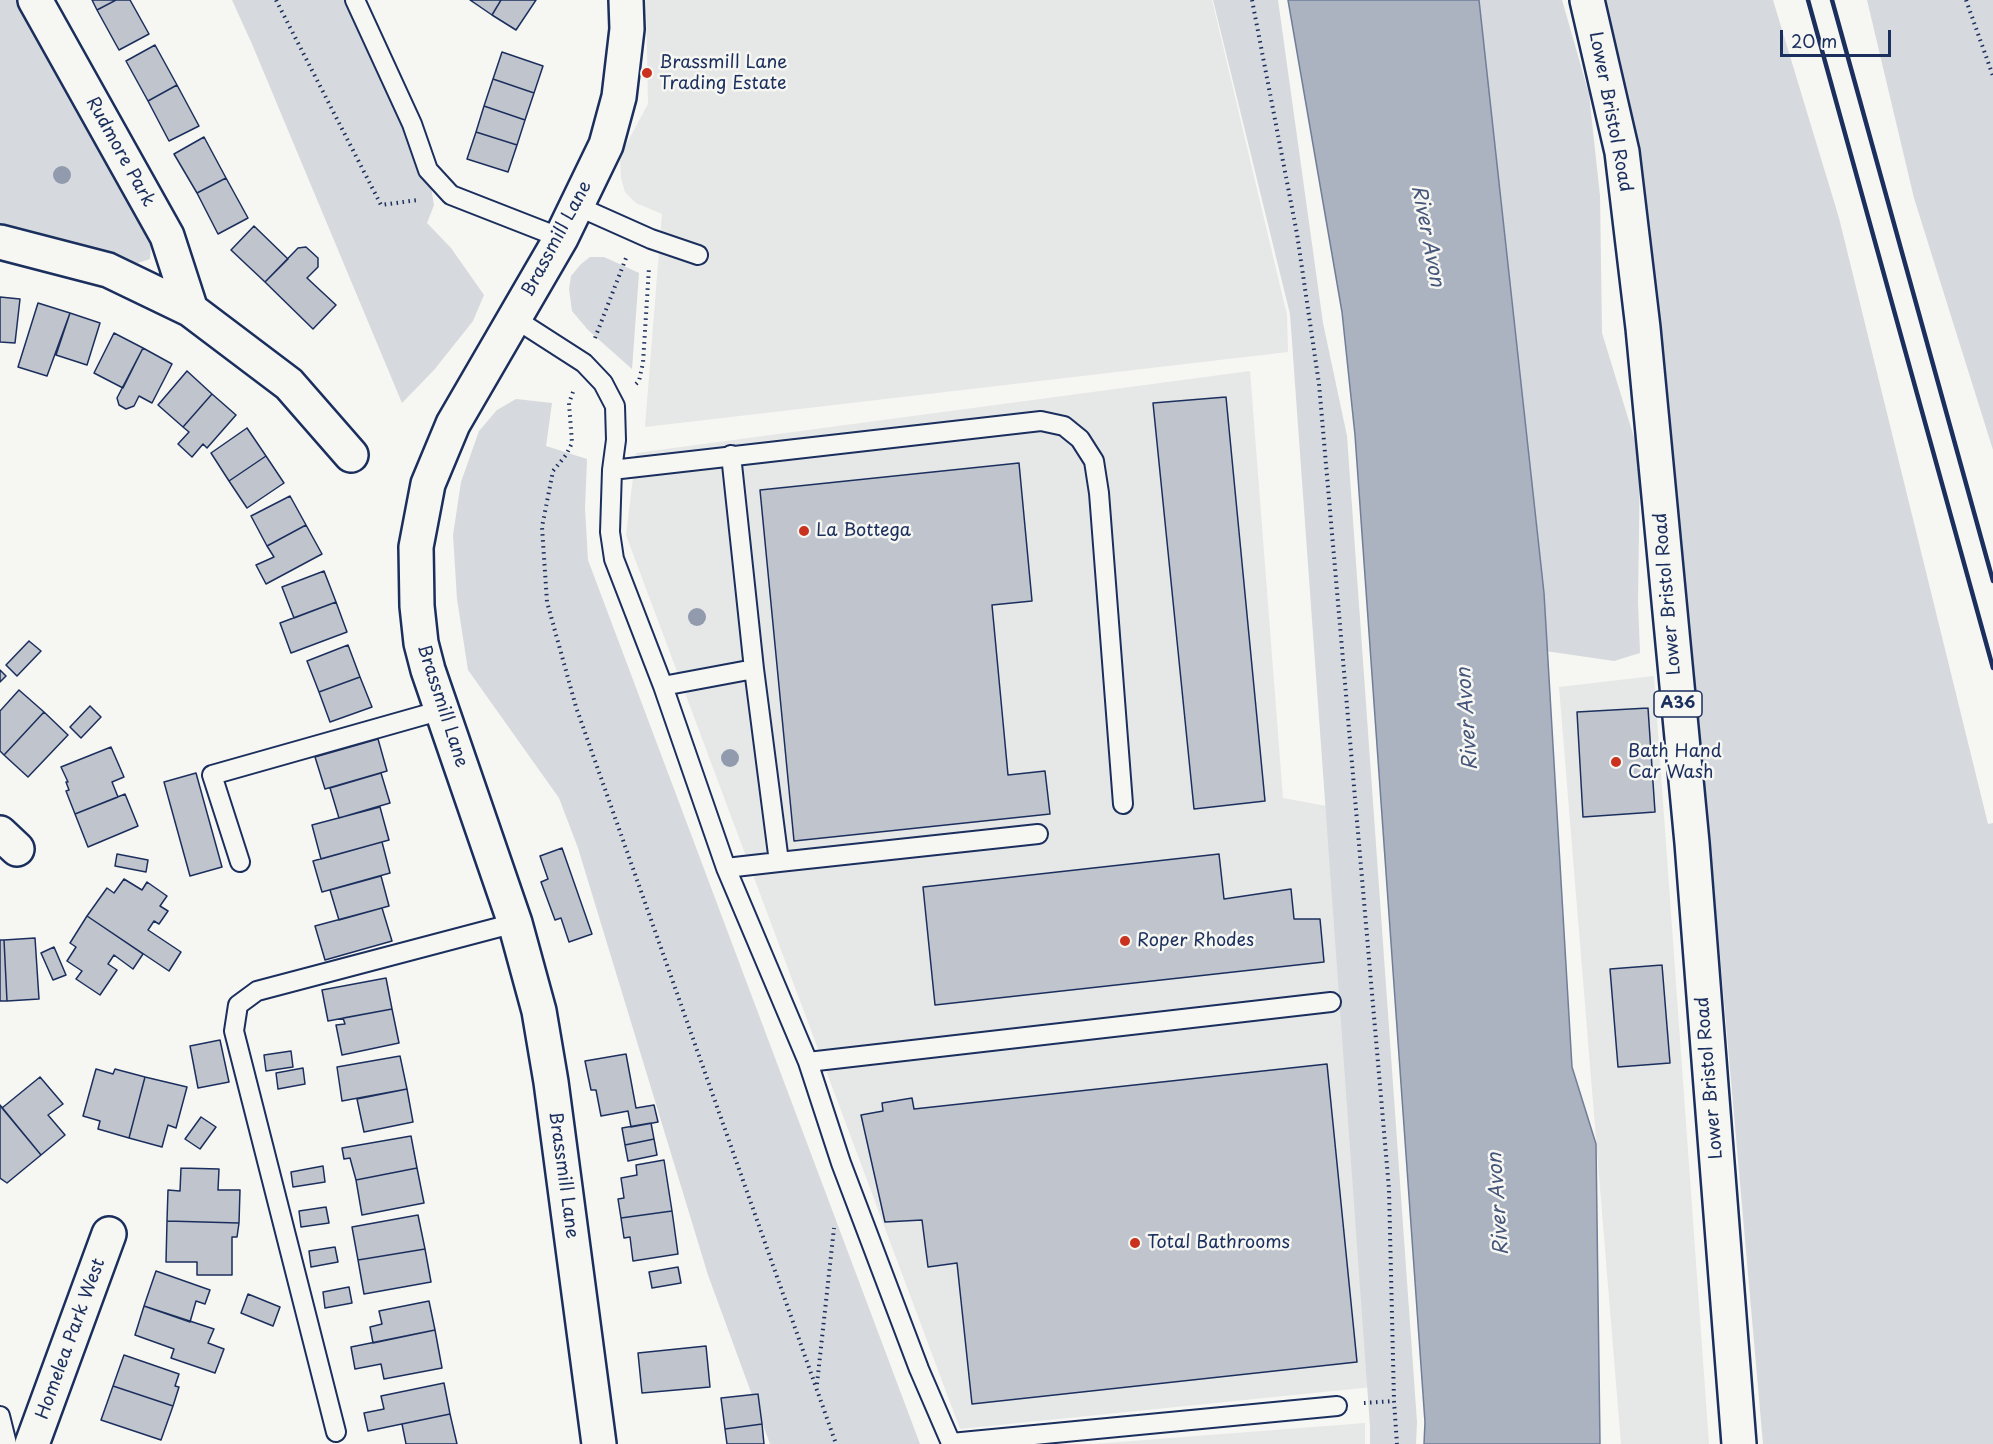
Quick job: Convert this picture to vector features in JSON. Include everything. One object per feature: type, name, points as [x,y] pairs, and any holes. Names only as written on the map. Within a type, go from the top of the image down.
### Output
[{"type":"main road","name":"Rudmore Park","points":[[35,0],[167,236],[191,310]]},
{"type":"main road","name":"Brassmill Lane","points":[[599,1444],[551,1082],[539,1011],[515,923],[421,643],[417,606],[416,547],[428,484],[453,424],[561,237],[606,145],[620,97],[627,29],[626,0]]},
{"type":"main road","name":"Lower Bristol Road","points":[[1587,0],[1622,152],[1643,328],[1693,855],[1739,1444]]},
{"type":"main road","points":[[0,242],[108,270],[191,310],[289,384],[351,455]]},
{"type":"main road","name":"Homelea Park West","points":[[32,1444],[109,1234]]},
{"type":"lane","points":[[355,0],[412,124],[428,170],[451,195],[561,237]]},
{"type":"lane","points":[[577,206],[651,239],[698,255]]},
{"type":"lane","points":[[514,318],[584,363],[603,384],[615,406],[616,440],[612,470],[610,532],[614,559],[663,686],[726,868],[808,1062],[840,1163],[919,1369],[951,1443],[1336,1406]]},
{"type":"lane","points":[[612,470],[1041,421],[1064,426],[1080,439],[1094,461],[1100,493],[1123,804]]},
{"type":"lane","points":[[731,455],[754,669],[779,862]]},
{"type":"lane","points":[[663,686],[754,669]]},
{"type":"lane","points":[[240,862],[212,775],[442,710]]},
{"type":"lane","points":[[726,868],[1038,834]]},
{"type":"lane","points":[[336,1432],[234,1031],[238,1005],[257,991],[515,923]]},
{"type":"lane","points":[[808,1062],[1331,1002]]},
{"type":"lane","points":[[0,1416],[7,1444]]},
{"type":"path","points":[[276,0],[381,205],[399,202]]},
{"type":"path","points":[[1252,0],[1297,234],[1319,384],[1389,1189],[1397,1444]]},
{"type":"path","points":[[1966,0],[1993,76]]},
{"type":"path","points":[[615,406],[639,381],[643,363],[651,239]]},
{"type":"path","points":[[567,455],[553,471],[542,527],[547,602],[576,707],[836,1444]]},
{"type":"path","points":[[816,1388],[834,1222]]},
{"type":"path","points":[[1378,1402],[1394,1401]]},
{"type":"shaded area","points":[[0,0],[19,0],[151,242],[150,259],[135,264],[75,242],[0,226]]},
{"type":"shaded area","points":[[232,0],[345,0],[401,119],[413,157],[431,187],[434,205],[427,223],[451,248],[484,295],[473,321],[434,370],[402,403],[252,44]]},
{"type":"shaded area","points":[[646,0],[1212,0],[1287,315],[1288,352],[645,427],[662,214],[636,203],[625,192],[621,178],[620,156],[648,104]]},
{"type":"shaded area","points":[[1213,0],[1278,0],[1323,323],[1347,436],[1417,1422],[1416,1444],[1370,1444],[1290,314]]},
{"type":"shaded area","points":[[1455,0],[1562,0],[1589,94],[1600,196],[1602,333],[1640,457],[1638,603],[1640,653],[1614,661],[1525,648]]},
{"type":"shaded area","points":[[1606,0],[1773,0],[1839,218],[1988,824],[1993,823],[1993,1444],[1763,1444],[1710,842],[1661,326],[1640,149]]},
{"type":"shaded area","points":[[1867,0],[1993,0],[1993,450],[1914,198]]},
{"type":"shaded area","points":[[590,257],[604,257],[639,273],[632,369],[588,330],[572,311],[569,289],[571,276]]},
{"type":"shaded area","points":[[1250,371],[1283,798],[1326,806],[1372,1387],[960,1429],[626,535],[636,453]]},
{"type":"shaded area","points":[[516,399],[552,403],[546,446],[587,459],[585,509],[588,560],[920,1444],[770,1444],[708,1275],[578,848],[559,798],[468,670],[457,599],[453,535],[461,482],[479,431],[497,410]]},
{"type":"shaded area","points":[[1654,676],[1709,1444],[1621,1444],[1559,687]]},
{"type":"shaded area","points":[[1365,1423],[1365,1444],[1093,1444]]},
{"type":"water","name":"River Avon","points":[[1288,0],[1479,0],[1544,593],[1572,1067],[1596,1144],[1600,1444],[1424,1444],[1425,1422],[1355,435],[1342,312]]},
{"type":"building","points":[[92,0],[116,0],[97,10]]},
{"type":"building","points":[[116,0],[130,0],[149,34],[119,50],[97,10]]},
{"type":"building","points":[[470,0],[501,0],[492,15]]},
{"type":"building","points":[[501,0],[536,0],[516,30],[492,15]]},
{"type":"building","points":[[155,45],[177,85],[148,101],[126,61]]},
{"type":"building","points":[[502,52],[543,66],[534,93],[493,79]]},
{"type":"building","points":[[493,79],[534,93],[525,120],[484,106]]},
{"type":"building","points":[[177,85],[199,126],[169,141],[148,101]]},
{"type":"building","points":[[484,106],[525,120],[517,145],[476,132]]},
{"type":"building","points":[[476,132],[517,145],[508,172],[467,159]]},
{"type":"building","points":[[204,137],[226,178],[197,193],[174,154]]},
{"type":"building","points":[[226,178],[248,218],[218,234],[197,193]]},
{"type":"building","points":[[254,226],[288,259],[265,282],[231,250]]},
{"type":"building","points":[[306,247],[318,258],[318,267],[307,278],[336,305],[313,329],[265,282],[298,248]]},
{"type":"building","points":[[0,297],[20,299],[15,343],[0,342]]},
{"type":"building","points":[[38,303],[70,313],[47,376],[18,367]]},
{"type":"building","points":[[70,313],[100,323],[87,365],[56,355]]},
{"type":"building","points":[[114,333],[143,348],[123,388],[94,373]]},
{"type":"building","points":[[143,348],[172,364],[152,403],[139,396],[134,406],[126,409],[119,405],[117,398]]},
{"type":"building","points":[[187,371],[212,394],[183,427],[158,405]]},
{"type":"building","points":[[212,394],[236,415],[207,448],[203,444],[192,457],[178,444],[189,432],[183,427]]},
{"type":"building","points":[[1226,397],[1265,801],[1194,809],[1153,403]]},
{"type":"building","points":[[247,428],[266,456],[229,481],[211,453]]},
{"type":"building","points":[[266,456],[284,483],[247,508],[229,481]]},
{"type":"building","points":[[1019,463],[1032,601],[992,605],[1008,775],[1045,771],[1050,814],[794,841],[760,490]]},
{"type":"building","points":[[290,496],[306,525],[267,546],[251,516]]},
{"type":"building","points":[[306,525],[322,554],[266,584],[256,565],[274,557],[267,546]]},
{"type":"building","points":[[324,571],[336,602],[294,618],[282,587]]},
{"type":"building","points":[[336,602],[347,632],[291,653],[280,623]]},
{"type":"building","points":[[29,641],[41,651],[17,676],[6,665]]},
{"type":"building","points":[[348,645],[360,677],[319,692],[307,661]]},
{"type":"building","points":[[0,670],[6,676],[0,682]]},
{"type":"building","points":[[360,677],[372,707],[330,722],[319,692]]},
{"type":"building","points":[[19,690],[44,712],[4,755],[0,751],[0,711]]},
{"type":"building","points":[[90,706],[101,717],[81,738],[70,727]]},
{"type":"building","name":"Bath Hand Car Wash","points":[[1648,708],[1655,812],[1583,817],[1577,712]]},
{"type":"building","points":[[44,712],[68,735],[28,777],[4,755]]},
{"type":"building","points":[[378,739],[387,771],[325,789],[315,757]]},
{"type":"building","points":[[111,747],[124,777],[112,782],[118,797],[75,814],[66,791],[69,790],[66,782],[68,782],[61,767]]},
{"type":"building","points":[[196,773],[222,867],[190,876],[164,782]]},
{"type":"building","points":[[381,773],[390,803],[339,818],[330,788]]},
{"type":"building","points":[[125,794],[138,826],[88,847],[75,814]]},
{"type":"building","points":[[380,807],[389,840],[321,859],[312,825]]},
{"type":"building","points":[[382,842],[390,873],[322,892],[313,861]]},
{"type":"building","points":[[562,848],[592,934],[569,942],[561,918],[555,920],[541,882],[548,879],[540,856]]},
{"type":"building","points":[[117,854],[148,860],[146,872],[115,866]]},
{"type":"building","name":"Roper Rhodes","points":[[1219,854],[1224,899],[1291,889],[1294,919],[1320,919],[1324,962],[935,1005],[923,887]]},
{"type":"building","points":[[381,876],[389,906],[339,920],[330,890]]},
{"type":"building","points":[[124,879],[142,890],[147,882],[167,896],[160,906],[168,911],[159,924],[154,921],[148,930],[181,952],[169,971],[87,916],[107,888],[114,893]]},
{"type":"building","points":[[382,908],[392,941],[325,960],[315,926]]},
{"type":"building","points":[[87,916],[143,954],[133,969],[114,955],[108,964],[117,970],[100,995],[76,979],[82,971],[67,961],[76,947],[70,943]]},
{"type":"building","points":[[35,938],[39,999],[7,1001],[4,940]]},
{"type":"building","points":[[0,940],[4,940],[7,1001],[0,1001]]},
{"type":"building","points":[[54,947],[66,975],[53,980],[41,953]]},
{"type":"building","points":[[1662,965],[1670,1063],[1618,1067],[1610,969]]},
{"type":"building","points":[[386,978],[392,1009],[328,1021],[322,990]]},
{"type":"building","points":[[392,1009],[399,1043],[342,1055],[336,1025],[345,1024],[343,1018]]},
{"type":"building","points":[[220,1040],[229,1082],[198,1088],[190,1046]]},
{"type":"building","points":[[291,1051],[293,1067],[266,1071],[264,1055]]},
{"type":"building","points":[[626,1054],[636,1108],[654,1105],[658,1122],[631,1127],[628,1111],[601,1116],[596,1090],[591,1090],[585,1061]]},
{"type":"building","points":[[400,1056],[407,1089],[342,1101],[337,1067]]},
{"type":"building","name":"Total Bathrooms","points":[[1327,1064],[1357,1362],[972,1404],[957,1263],[928,1267],[922,1220],[885,1222],[861,1115],[883,1111],[882,1103],[912,1098],[914,1109]]},
{"type":"building","points":[[303,1068],[305,1084],[278,1089],[276,1073]]},
{"type":"building","points":[[96,1069],[113,1074],[115,1069],[145,1077],[129,1138],[98,1129],[100,1121],[83,1116]]},
{"type":"building","points":[[40,1077],[63,1104],[48,1115],[65,1135],[41,1155],[2,1108]]},
{"type":"building","points":[[145,1077],[187,1087],[176,1128],[168,1125],[162,1147],[129,1138]]},
{"type":"building","points":[[407,1089],[413,1122],[364,1132],[357,1099]]},
{"type":"building","points":[[0,1105],[41,1155],[7,1183],[0,1178]]},
{"type":"building","points":[[201,1117],[216,1127],[200,1149],[185,1139]]},
{"type":"building","points":[[651,1123],[654,1139],[625,1145],[622,1128]]},
{"type":"building","points":[[411,1136],[417,1168],[356,1180],[350,1158],[344,1159],[342,1148]]},
{"type":"building","points":[[654,1139],[657,1155],[628,1161],[625,1145]]},
{"type":"building","points":[[664,1160],[672,1211],[621,1218],[618,1199],[624,1198],[621,1178],[637,1175],[636,1165]]},
{"type":"building","points":[[323,1166],[325,1182],[293,1187],[291,1172]]},
{"type":"building","points":[[181,1168],[219,1169],[218,1190],[240,1190],[239,1223],[167,1221],[168,1190],[180,1191]]},
{"type":"building","points":[[417,1168],[424,1203],[362,1215],[356,1180]]},
{"type":"building","points":[[326,1207],[329,1223],[301,1227],[299,1211]]},
{"type":"building","points":[[672,1211],[678,1254],[633,1261],[630,1237],[624,1238],[621,1218]]},
{"type":"building","points":[[418,1215],[425,1249],[358,1260],[352,1227]]},
{"type":"building","points":[[167,1221],[239,1223],[237,1237],[232,1237],[232,1275],[197,1275],[197,1262],[166,1262]]},
{"type":"building","points":[[335,1247],[338,1262],[311,1267],[309,1251]]},
{"type":"building","points":[[425,1249],[431,1282],[364,1294],[358,1260]]},
{"type":"building","points":[[678,1267],[681,1283],[652,1288],[649,1272]]},
{"type":"building","points":[[156,1271],[210,1290],[205,1304],[196,1301],[190,1322],[144,1306]]},
{"type":"building","points":[[349,1287],[352,1303],[325,1308],[323,1292]]},
{"type":"building","points":[[248,1294],[280,1307],[273,1326],[241,1313]]},
{"type":"building","points":[[429,1301],[435,1330],[373,1343],[370,1327],[382,1324],[379,1311]]},
{"type":"building","points":[[144,1306],[214,1329],[208,1343],[224,1349],[215,1373],[171,1358],[174,1349],[135,1335]]},
{"type":"building","points":[[435,1330],[442,1368],[384,1379],[381,1364],[355,1369],[351,1347]]},
{"type":"building","points":[[706,1346],[710,1387],[642,1393],[638,1353]]},
{"type":"building","points":[[124,1355],[179,1374],[175,1386],[179,1387],[173,1406],[113,1386]]},
{"type":"building","points":[[444,1383],[450,1414],[368,1431],[364,1413],[384,1409],[381,1396]]},
{"type":"building","points":[[113,1386],[173,1406],[161,1440],[101,1420]]},
{"type":"building","points":[[758,1394],[762,1424],[725,1429],[721,1398]]},
{"type":"building","points":[[450,1414],[457,1444],[406,1444],[402,1424]]},
{"type":"building","points":[[762,1424],[764,1444],[727,1444],[725,1429]]},
{"type":"railway","points":[[1808,0],[1993,668]]},
{"type":"railway","points":[[1832,0],[1993,581]]},
{"type":"place","name":"Brassmill Lane Trading Estate","points":[[647,73]]},
{"type":"place","name":"La Bottega","points":[[804,531]]},
{"type":"place","name":"Bath Hand Car Wash","points":[[1616,762]]},
{"type":"place","name":"Roper Rhodes","points":[[1125,941]]},
{"type":"place","name":"Total Bathrooms","points":[[1135,1243]]}]
